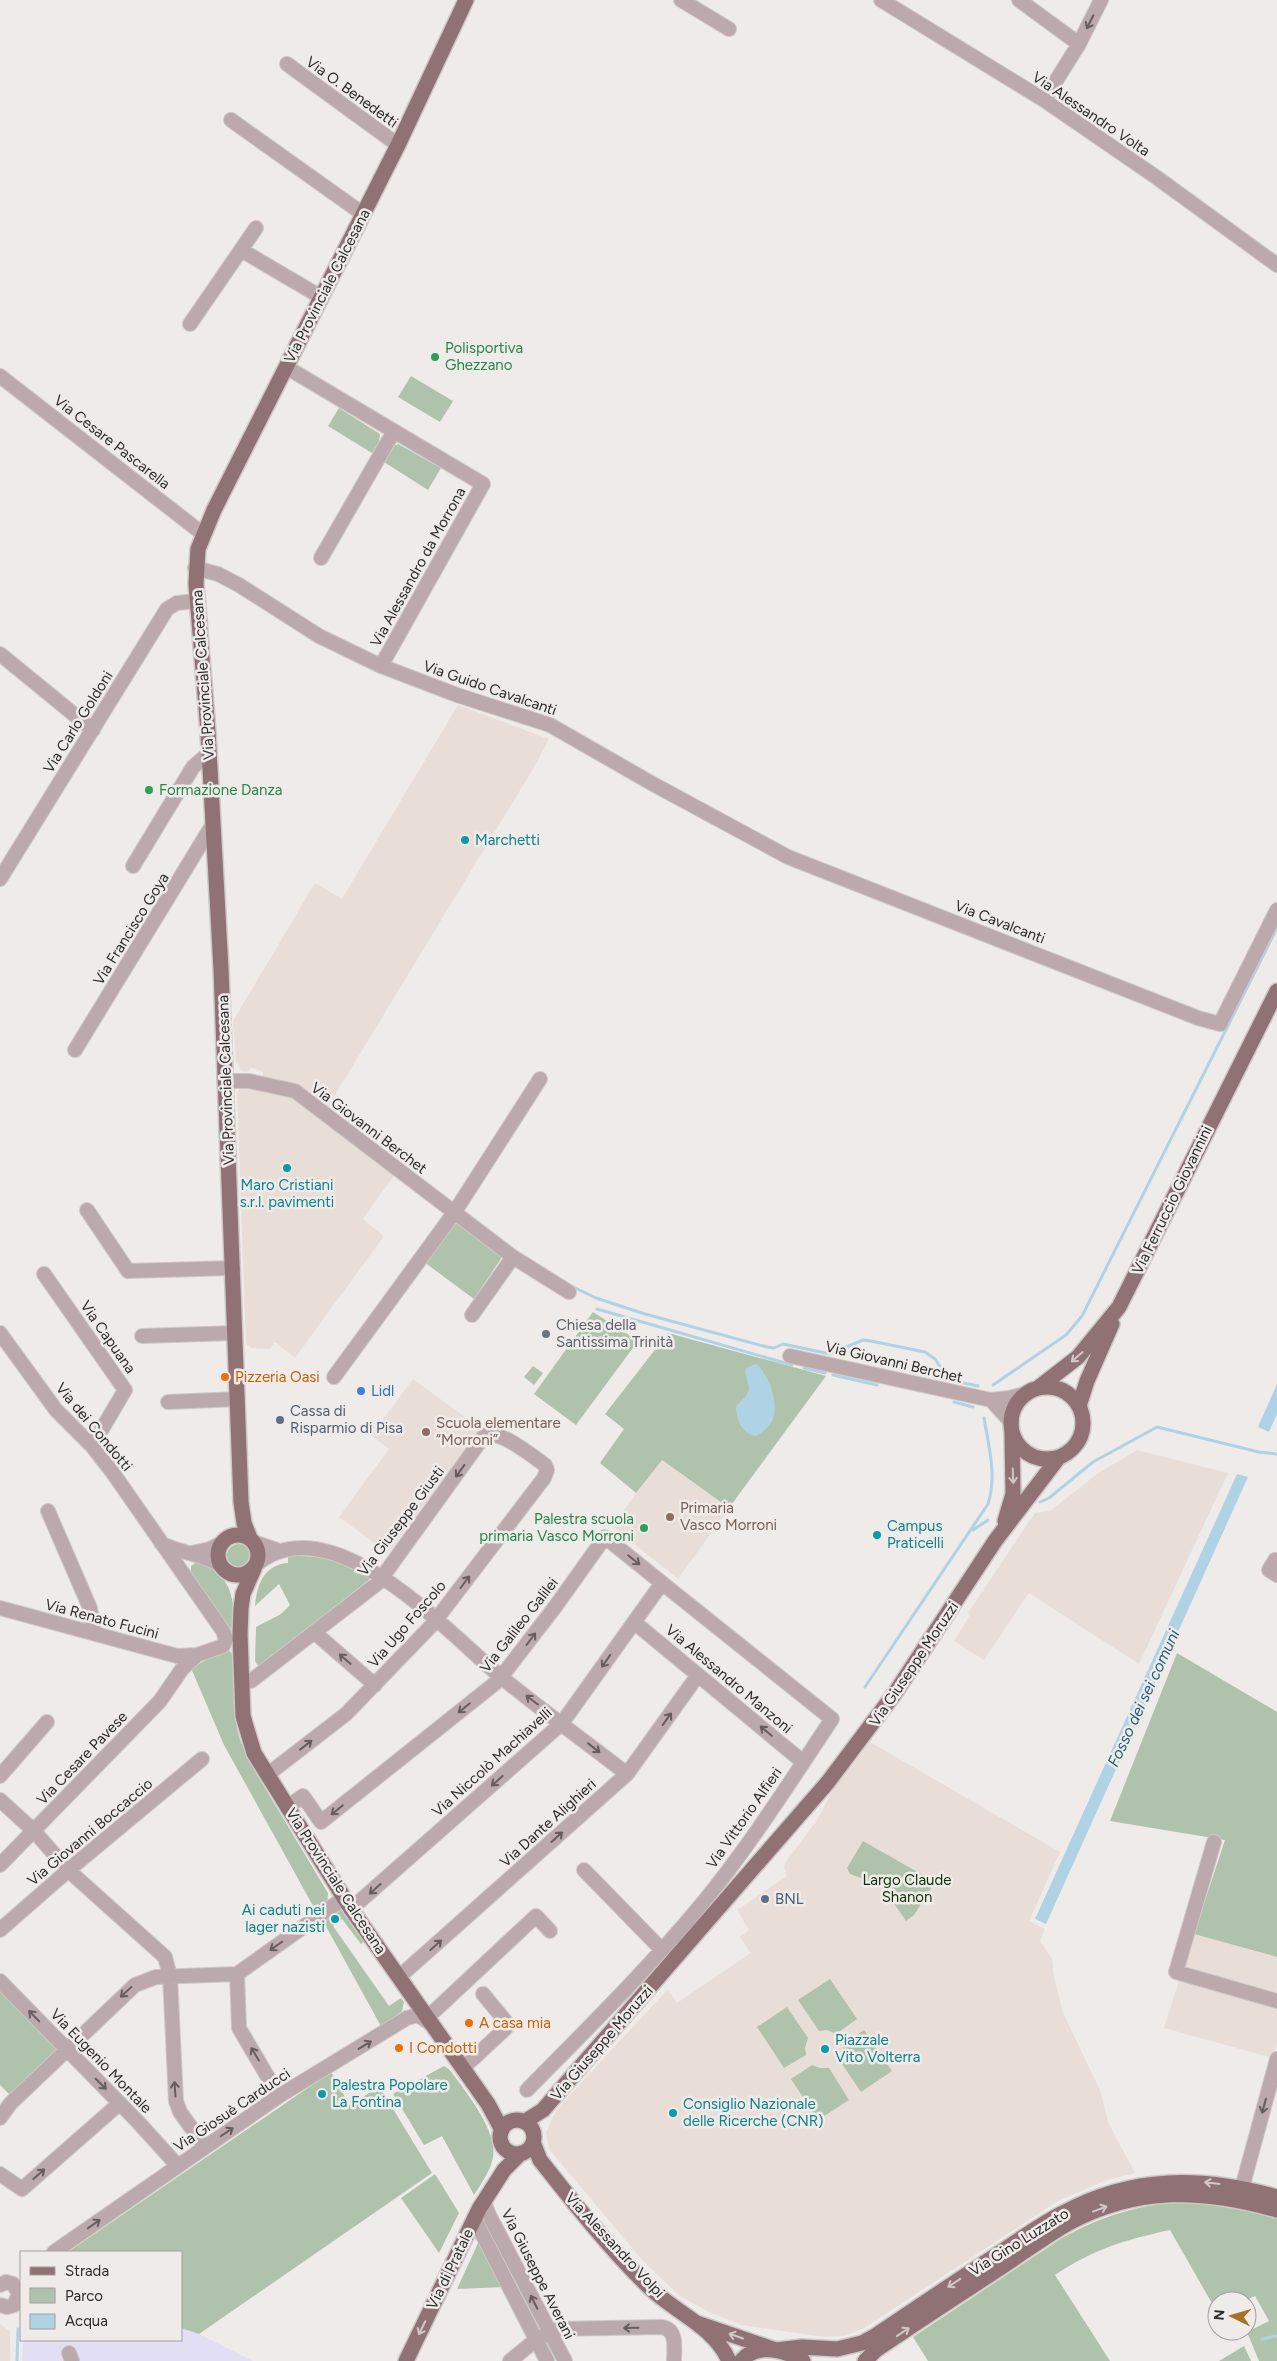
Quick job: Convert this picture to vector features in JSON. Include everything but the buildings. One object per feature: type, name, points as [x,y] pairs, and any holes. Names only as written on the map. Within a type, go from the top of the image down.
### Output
[{"type":"main road","name":"Via Provinciale Calcesana","points":[[252,1540],[244,1522],[241,1502],[227,1081],[209,753],[195,568],[203,534],[398,145],[466,0]]},
{"type":"main road","name":"Via Ferruccio Giovannini","points":[[1033,1390],[1078,1357],[1119,1307],[1277,991]]},
{"type":"main road","points":[[1079,1406],[1087,1381],[1119,1307]]},
{"type":"main road","points":[[1048,1387],[1062,1390],[1074,1398],[1079,1406],[1083,1421],[1081,1436],[1073,1448],[1058,1457],[1042,1458],[1028,1453],[1016,1440],[1012,1425],[1017,1404],[1033,1390],[1048,1387]]},
{"type":"main road","name":"Via Giuseppe Moruzzi","points":[[995,1542],[1013,1494],[1012,1425]]},
{"type":"main road","name":"Via Giuseppe Moruzzi","points":[[525,2137],[543,2110],[660,1976],[684,1960],[795,1833],[828,1782],[895,1693],[995,1542],[1058,1457]]},
{"type":"main road","name":"Via Provinciale Calcesana","points":[[227,1540],[238,1526],[241,1502]]},
{"type":"main road","points":[[244,1536],[252,1540],[259,1553],[255,1567],[245,1575],[225,1569],[218,1554],[227,1540],[244,1536]]},
{"type":"main road","name":"Via Provinciale Calcesana","points":[[240,1608],[246,1585],[255,1567]]},
{"type":"main road","name":"Via Provinciale Calcesana","points":[[225,1569],[236,1586],[240,1608],[243,1716],[251,1747],[348,1904],[488,2104],[502,2130],[500,2140],[505,2149]]},
{"type":"main road","points":[[488,2104],[525,2137]]},
{"type":"main road","points":[[502,2130],[506,2124],[525,2137]]},
{"type":"main road","points":[[505,2149],[512,2153],[525,2137]]},
{"type":"main road","name":"Via Alessandro Volpi","points":[[525,2137],[540,2160],[649,2287],[697,2323],[722,2349],[728,2361]]},
{"type":"main road","name":"Via di Pratale","points":[[406,2361],[474,2218],[525,2137]]},
{"type":"main road","name":"Via di Pratale","points":[[498,2180],[505,2149]]},
{"type":"main road","name":"Via Gino Luzzato","points":[[741,2361],[751,2353],[798,2347],[837,2349],[866,2341],[1055,2217],[1105,2194],[1144,2185],[1206,2182],[1242,2188],[1277,2197]]},
{"type":"main road","name":"Via Gino Luzzato","points":[[865,2361],[876,2350],[1042,2240],[1073,2221],[1105,2207],[1148,2197],[1188,2194],[1229,2198],[1277,2210]]},
{"type":"main road","name":"Via Alessandro Volpi","points":[[697,2323],[803,2361]]},
{"type":"street","points":[[681,0],[729,29]]},
{"type":"street","name":"Via Alessandro Volta","points":[[881,0],[1044,100],[1156,177],[1277,265]]},
{"type":"street","points":[[1019,0],[1079,44]]},
{"type":"street","points":[[1044,100],[1079,44],[1101,0]]},
{"type":"street","name":"Via O. Benedetti","points":[[287,64],[398,145]]},
{"type":"street","points":[[230,120],[363,214]]},
{"type":"street","points":[[190,324],[256,228]]},
{"type":"street","points":[[241,250],[321,297]]},
{"type":"street","points":[[286,367],[394,431],[321,558]]},
{"type":"street","name":"Via Cesare Pascarella","points":[[0,376],[203,534]]},
{"type":"street","name":"Via Alessandro da Morrona","points":[[380,666],[483,484],[394,431]]},
{"type":"street","name":"Via Guido Cavalcanti","points":[[195,568],[218,574],[239,585],[319,636],[380,666],[457,695],[550,725],[770,848]]},
{"type":"street","name":"Via Carlo Goldoni","points":[[0,880],[94,730],[167,608],[176,603],[197,601]]},
{"type":"street","points":[[0,654],[94,730]]},
{"type":"street","points":[[133,866],[193,767],[209,753]]},
{"type":"street","name":"Via Francisco Goya","points":[[76,1050],[213,824]]},
{"type":"street","name":"Via Cavalcanti","points":[[770,848],[907,905],[1198,1018],[1220,1024],[1277,910]]},
{"type":"street","points":[[334,1377],[454,1214],[540,1079]]},
{"type":"street","name":"Via Giovanni Berchet","points":[[227,1081],[249,1081],[295,1092],[513,1257],[570,1292]]},
{"type":"street","points":[[87,1210],[128,1271],[233,1268]]},
{"type":"street","points":[[472,1315],[513,1257]]},
{"type":"street","name":"Via Capuana","points":[[44,1274],[125,1390],[92,1446]]},
{"type":"street","name":"Via dei Condotti","points":[[0,1333],[56,1410],[92,1446],[225,1636],[225,1642],[218,1648],[197,1655]]},
{"type":"street","points":[[142,1336],[235,1333]]},
{"type":"street","name":"Via Giovanni Berchet","points":[[790,1356],[991,1400],[1009,1398],[1033,1390]]},
{"type":"street","points":[[168,1402],[238,1400]]},
{"type":"street","points":[[991,1400],[1012,1425]]},
{"type":"street","name":"Via Giuseppe Giusti","points":[[251,1682],[378,1583],[487,1434],[500,1435],[545,1465],[547,1470]]},
{"type":"street","name":"Via Ugo Foscolo","points":[[267,1775],[346,1714],[436,1620],[544,1478],[547,1470]]},
{"type":"street","points":[[48,1511],[90,1608],[94,1633]]},
{"type":"street","name":"Via Galileo Galilei","points":[[287,1807],[303,1796],[321,1822],[501,1677],[605,1537],[662,1583]]},
{"type":"street","points":[[186,1554],[205,1550],[227,1540]]},
{"type":"street","points":[[252,1540],[280,1551]]},
{"type":"street","points":[[160,1543],[186,1554],[208,1558],[225,1569]]},
{"type":"street","points":[[255,1567],[264,1558],[280,1551],[310,1549],[328,1552],[358,1562],[383,1576],[501,1677],[627,1774]]},
{"type":"street","points":[[181,1573],[186,1554]]},
{"type":"street","points":[[1277,1561],[1275,1560],[1269,1570],[1277,1574]]},
{"type":"street","points":[[634,1622],[662,1583]]},
{"type":"street","name":"Via Vittorio Alfieri","points":[[527,2090],[581,2036],[710,1893],[832,1720],[662,1583]]},
{"type":"street","name":"Via Renato Fucini","points":[[0,1608],[94,1633],[180,1663]]},
{"type":"street","name":"Via Alessandro Manzoni","points":[[634,1622],[803,1762]]},
{"type":"street","name":"Via Niccolò Machiavelli","points":[[237,1974],[348,1904],[562,1723],[634,1622]]},
{"type":"street","points":[[314,1632],[375,1685]]},
{"type":"street","name":"Via Cesare Pavese","points":[[0,1865],[160,1701],[180,1663],[197,1655]]},
{"type":"street","name":"Via Dante Alighieri","points":[[399,1977],[627,1774],[698,1675]]},
{"type":"street","points":[[0,1776],[47,1722]]},
{"type":"street","name":"Via Giovanni Boccaccio","points":[[0,1930],[68,1870],[202,1759]]},
{"type":"street","points":[[0,1800],[34,1831],[68,1870],[165,1957],[170,1976],[176,2101],[180,2112],[205,2147]]},
{"type":"street","points":[[1214,1842],[1176,1972],[1277,2001]]},
{"type":"street","points":[[584,1870],[661,1949]]},
{"type":"street","points":[[431,2022],[536,1916],[550,1931]]},
{"type":"street","points":[[0,2118],[10,2104],[135,1985],[156,1977],[237,1974],[239,2028],[279,2096]]},
{"type":"street","name":"Via Eugenio Montale","points":[[0,1981],[120,2103],[178,2166]]},
{"type":"street","points":[[463,2068],[506,2028],[507,2023],[483,1994]]},
{"type":"street","name":"Via Giosuè Carducci","points":[[55,2251],[279,2096],[412,2016],[420,2015],[431,2022]]},
{"type":"street","points":[[1242,2188],[1277,2060]]},
{"type":"street","points":[[0,2094],[10,2104]]},
{"type":"street","points":[[0,2174],[22,2189],[120,2103]]},
{"type":"street","name":"Via Giuseppe Averani","points":[[484,2201],[488,2214],[565,2361]]},
{"type":"street","points":[[474,2218],[547,2361]]},
{"type":"street","points":[[0,2285],[10,2283],[19,2285],[19,2297],[15,2304],[7,2307],[0,2305]]},
{"type":"street","points":[[510,2361],[536,2339],[549,2331],[557,2329],[661,2327],[670,2330],[674,2339],[674,2361]]},
{"type":"shaded area","points":[[458,705],[549,739],[533,769],[327,1108],[302,1087],[263,1077],[263,1072],[251,1067],[247,1072],[242,1071],[236,1061],[233,1021],[315,883],[342,899]]},
{"type":"shaded area","points":[[246,1086],[287,1094],[395,1174],[363,1219],[384,1236],[295,1358],[275,1342],[270,1349],[251,1348],[246,1344],[237,1092],[241,1087]]},
{"type":"shaded area","points":[[413,1379],[481,1429],[388,1553],[339,1517],[389,1449],[371,1435]]},
{"type":"shaded area","points":[[1137,1450],[1228,1473],[1139,1664],[1029,1593],[984,1660],[954,1641],[970,1615],[968,1613],[1035,1513],[1050,1511],[1097,1474]]},
{"type":"shaded area","name":"Primaria Vasco Morroni","points":[[661,1460],[729,1508],[678,1579],[612,1526]]},
{"type":"shaded area","points":[[870,1742],[1060,1852],[1029,1921],[1045,1929],[1040,1941],[1052,1959],[1054,1978],[1063,2013],[1100,2090],[1108,2122],[1135,2173],[1104,2181],[1058,2201],[864,2328],[844,2336],[824,2337],[742,2325],[711,2313],[680,2296],[643,2261],[549,2149],[546,2132],[557,2109],[668,1989],[677,2003],[751,1953],[740,1937],[749,1930],[737,1910],[787,1876],[784,1867],[786,1862],[817,1820],[832,1792]]},
{"type":"shaded area","points":[[1194,1934],[1277,1957],[1277,2042],[1273,2058],[1164,2028]]},
{"type":"shaded area","points":[[0,2324],[10,2331],[10,2361],[0,2361]]},
{"type":"shaded area","points":[[182,2328],[199,2334],[253,2361],[80,2361],[76,2351],[62,2351],[65,2361],[22,2361],[23,2341],[182,2341]]},
{"type":"green space","points":[[411,376],[453,401],[440,422],[398,397]]},
{"type":"green space","points":[[339,408],[380,434],[379,442],[372,453],[328,426]]},
{"type":"green space","points":[[398,444],[441,468],[428,490],[384,462],[394,446]]},
{"type":"green space","points":[[456,1222],[502,1257],[474,1299],[424,1262],[453,1223]]},
{"type":"green space","points":[[593,1312],[638,1341],[576,1425],[534,1394]]},
{"type":"green space","points":[[668,1333],[826,1376],[729,1508],[662,1460],[636,1493],[600,1463],[624,1429],[605,1414]]},
{"type":"green space","points":[[533,1366],[543,1373],[534,1385],[524,1377]]},
{"type":"green space","points":[[239,1544],[247,1548],[251,1556],[247,1564],[239,1568],[231,1564],[227,1556],[231,1548]]},
{"type":"green space","points":[[288,1556],[331,1559],[369,1577],[369,1580],[262,1663],[265,1668],[259,1667],[255,1661],[256,1627],[281,1614],[290,1605],[279,1584],[255,1606],[258,1590],[263,1577],[273,1567],[288,1563]]},
{"type":"green space","points":[[198,1561],[217,1573],[228,1587],[233,1604],[234,1626],[232,1626],[232,1630],[191,1574],[191,1566]]},
{"type":"green space","points":[[227,1649],[234,1655],[236,1724],[240,1740],[253,1768],[328,1893],[327,1905],[317,1913],[224,1745],[191,1668]]},
{"type":"green space","points":[[1177,1653],[1277,1712],[1277,1957],[1194,1934],[1225,1840],[1110,1821]]},
{"type":"green space","name":"Largo Claude Shanon","points":[[863,1841],[935,1882],[914,1915],[906,1921],[882,1886],[850,1874],[847,1868]]},
{"type":"green space","points":[[342,1908],[365,1941],[361,1944],[342,1919],[333,1926],[389,2006],[401,1998],[404,2002],[402,2011],[382,2028],[323,1921]]},
{"type":"green space","points":[[830,1979],[857,2019],[836,2034],[827,2030],[819,2031],[798,2000]]},
{"type":"green space","points":[[0,1988],[59,2051],[11,2096],[0,2085]]},
{"type":"green space","points":[[787,2007],[808,2038],[805,2048],[806,2055],[784,2068],[757,2027]]},
{"type":"green space","points":[[864,2030],[892,2071],[861,2092],[840,2061],[843,2045]]},
{"type":"green space","points":[[812,2065],[820,2068],[829,2068],[849,2100],[818,2120],[791,2079]]},
{"type":"green space","points":[[444,2066],[449,2069],[478,2111],[490,2135],[493,2147],[490,2167],[474,2195],[442,2136],[424,2145],[393,2094]]},
{"type":"green space","points":[[331,2072],[350,2106],[379,2086],[432,2173],[199,2334],[182,2328],[182,2251],[69,2251]]},
{"type":"green space","points":[[435,2174],[459,2213],[439,2253],[401,2198]]},
{"type":"green space","points":[[1175,2202],[1201,2204],[1252,2211],[1277,2218],[1277,2361],[1259,2361],[1251,2341],[1257,2341],[1257,2327],[1269,2321],[1257,2300],[1257,2291],[1207,2291],[1207,2295],[1170,2230],[1110,2246],[1083,2258],[1055,2275],[1110,2361],[928,2361],[913,2337],[1062,2238],[1103,2219],[1145,2207]]},
{"type":"green space","points":[[479,2241],[506,2287],[457,2289]]},
{"type":"green space","points":[[1244,2346],[1251,2361],[1219,2361]]},
{"type":"water","points":[[756,1364],[765,1375],[772,1389],[775,1412],[772,1422],[756,1436],[751,1435],[741,1425],[737,1416],[736,1406],[746,1396],[749,1389],[745,1372],[746,1368]]},
{"type":"water","points":[[1277,1384],[1277,1414],[1269,1432],[1258,1427]]},
{"type":"water","name":"Fosso dei sei comuni","points":[[1237,1474],[1248,1477],[1046,1924],[1035,1919]]},
{"type":"waterway","points":[[993,1385],[1066,1335],[1082,1316],[1277,928]]},
{"type":"waterway","points":[[571,1286],[596,1298],[645,1314],[767,1347],[774,1348],[783,1344],[830,1354],[863,1340],[925,1352],[935,1359],[949,1380],[978,1386]]},
{"type":"waterway","points":[[597,1309],[792,1365]]},
{"type":"waterway","points":[[804,1368],[825,1373]]},
{"type":"waterway","points":[[833,1375],[877,1385]]},
{"type":"waterway","points":[[954,1402],[973,1407]]},
{"type":"waterway","points":[[865,1687],[988,1504],[991,1493],[992,1472],[984,1418]]},
{"type":"waterway","points":[[1040,1502],[1049,1498],[1093,1462],[1157,1427],[1259,1452],[1277,1454]]},
{"type":"waterway","points":[[973,1530],[988,1520]]},
{"type":"waterway","points":[[17,2361],[18,2329]]},
{"type":"waterway","points":[[1262,2339],[1277,2336]]},
{"type":"place","name":"Polisportiva Ghezzano","points":[[435,357]]},
{"type":"place","name":"Formazione Danza","points":[[149,790]]},
{"type":"place","name":"Marchetti","points":[[465,840]]},
{"type":"place","name":"Maro Cristiani s.r.l. pavimenti","points":[[287,1168]]},
{"type":"place","name":"Chiesa della Santissima Trinità","points":[[546,1334]]},
{"type":"place","name":"Pizzeria Oasi","points":[[225,1377]]},
{"type":"place","name":"Lidl","points":[[361,1391]]},
{"type":"place","name":"Cassa di Risparmio di Pisa","points":[[280,1420]]},
{"type":"place","name":"Scuola elementare “Morroni”","points":[[426,1432]]},
{"type":"place","name":"Primaria Vasco Morroni","points":[[670,1517]]},
{"type":"place","name":"Palestra scuola primaria Vasco Morroni","points":[[644,1528]]},
{"type":"place","name":"Campus Praticelli","points":[[877,1535]]},
{"type":"place","name":"BNL","points":[[765,1899]]},
{"type":"place","name":"Ai caduti nei lager nazisti","points":[[335,1919]]},
{"type":"place","name":"A casa mia","points":[[469,2023]]},
{"type":"place","name":"I Condotti","points":[[399,2048]]},
{"type":"place","name":"Piazzale Vito Volterra","points":[[825,2049]]},
{"type":"place","name":"Palestra Popolare La Fontina","points":[[322,2094]]},
{"type":"place","name":"Consiglio Nazionale delle Ricerche (CNR)","points":[[673,2113]]}]
